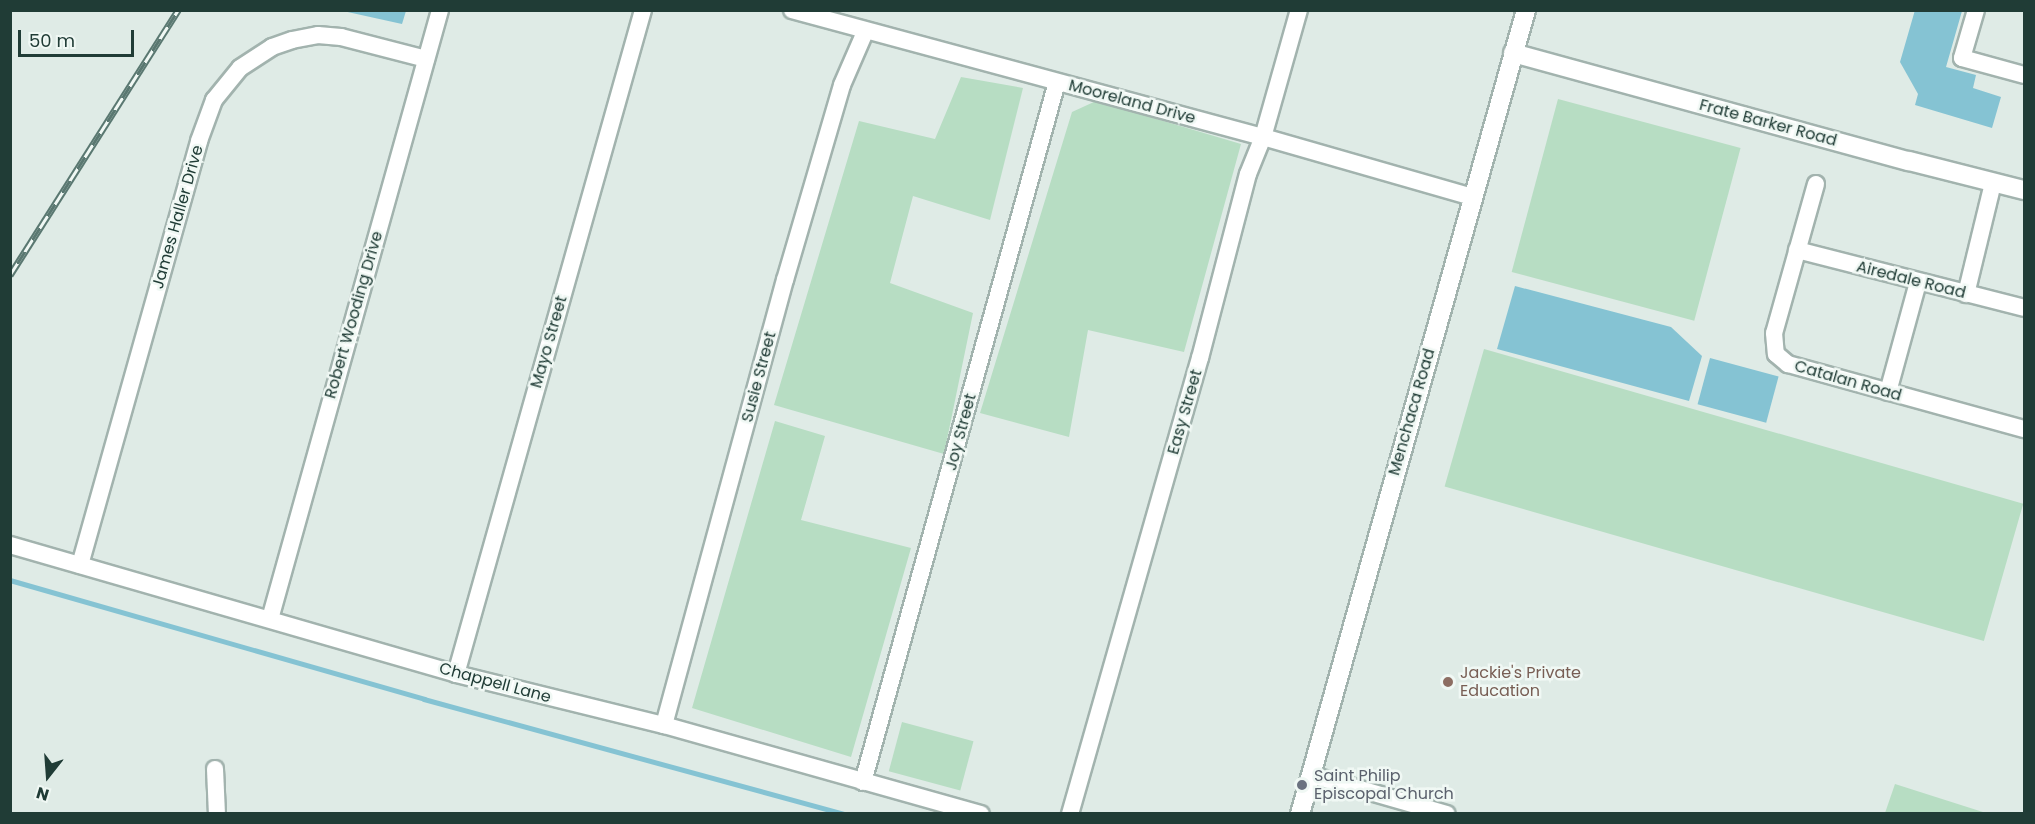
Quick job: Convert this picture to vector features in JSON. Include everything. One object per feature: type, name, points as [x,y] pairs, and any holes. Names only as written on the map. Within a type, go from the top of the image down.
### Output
[{"type":"main road","name":"Menchaca Road","points":[[1300,813],[1526,10]]},
{"type":"main road","name":"Frate Barker Road","points":[[1513,53],[2025,190]]},
{"type":"street","name":"Robert Wooding Drive","points":[[270,619],[440,10]]},
{"type":"street","name":"Mayo Street","points":[[456,674],[643,10]]},
{"type":"street","name":"Mooreland Drive","points":[[792,10],[865,32],[1263,137],[1472,197]]},
{"type":"street","name":"Easy Street","points":[[1070,813],[1197,370],[1248,174],[1263,137],[1299,10]]},
{"type":"street","points":[[1976,10],[1962,58],[2025,75]]},
{"type":"street","name":"Susie Street","points":[[664,725],[785,280],[842,85],[865,32]]},
{"type":"street","name":"James Haller Drive","points":[[80,565],[199,141],[214,100],[240,68],[263,52],[292,39],[318,35],[341,36],[426,59]]},
{"type":"street","name":"Joy Street","points":[[863,782],[1057,82]]},
{"type":"street","points":[[1966,294],[1993,183]]},
{"type":"street","name":"Catalan Road","points":[[1816,184],[1774,333],[1776,354],[1788,364],[2025,429]]},
{"type":"street","name":"Airedale Road","points":[[1797,250],[2025,308]]},
{"type":"street","points":[[1888,392],[1918,282]]},
{"type":"street","name":"Chappell Lane","points":[[10,545],[456,674],[664,725],[981,813]]},
{"type":"street","points":[[214,769],[217,813]]},
{"type":"street","points":[[1311,775],[1447,813]]},
{"type":"green space","points":[[961,77],[1023,88],[990,220],[913,196],[890,283],[973,313],[944,454],[774,405],[859,121],[935,139]]},
{"type":"green space","points":[[1558,99],[1741,148],[1694,321],[1512,272]]},
{"type":"green space","points":[[1096,101],[1241,144],[1184,352],[1088,330],[1069,437],[980,413],[1072,112]]},
{"type":"green space","points":[[1484,349],[2023,504],[1984,641],[1445,486]]},
{"type":"green space","points":[[775,421],[825,436],[801,520],[911,548],[851,757],[692,708]]},
{"type":"green space","points":[[902,722],[973,741],[960,790],[889,771]]},
{"type":"green space","points":[[1895,784],[1986,813],[1885,813]]},
{"type":"water","points":[[1915,10],[1962,11],[1946,67],[1976,75],[1973,88],[2001,97],[1992,128],[1915,105],[1918,94],[1900,62]]},
{"type":"water","points":[[343,11],[406,11],[402,24]]},
{"type":"water","points":[[1515,286],[1671,327],[1702,356],[1689,401],[1497,349]]},
{"type":"water","points":[[1710,358],[1779,376],[1766,423],[1698,404]]},
{"type":"waterway","points":[[10,580],[424,699],[844,814]]},
{"type":"railway","points":[[10,275],[178,10]]},
{"type":"place","name":"Jackie's Private Education","points":[[1448,682]]},
{"type":"place","name":"Saint Philip Episcopal Church","points":[[1302,785]]}]
